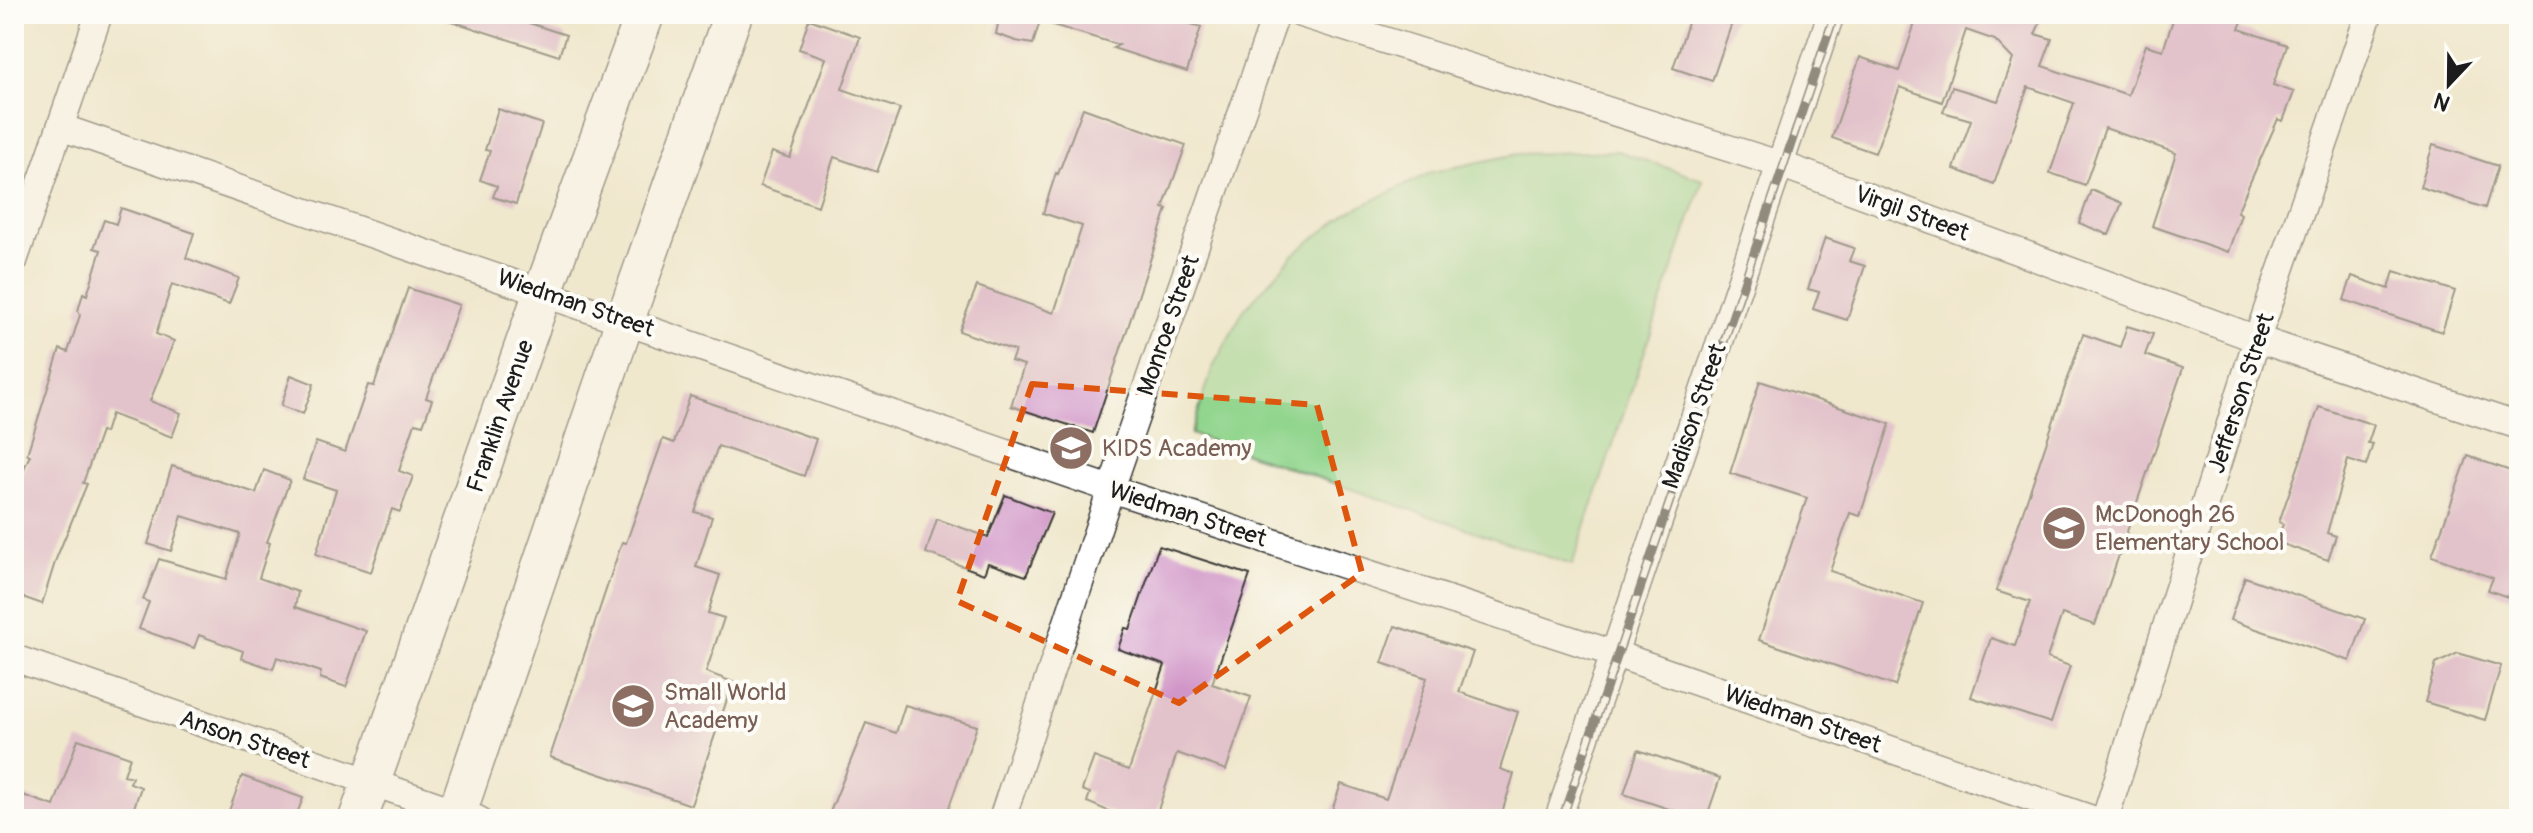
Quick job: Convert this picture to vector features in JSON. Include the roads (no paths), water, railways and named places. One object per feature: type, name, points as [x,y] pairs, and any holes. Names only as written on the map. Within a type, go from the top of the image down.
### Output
[{"type":"main road","name":"Franklin Avenue","points":[[358,819],[543,292],[645,14]]},
{"type":"main road","points":[[463,817],[625,320],[733,14]]},
{"type":"street","points":[[14,261],[99,14]]},
{"type":"street","name":"Monroe Street","points":[[1002,819],[1111,489],[1276,14]]},
{"type":"street","name":"Virgil Street","points":[[1301,14],[1779,165],[2257,339],[2519,426]]},
{"type":"street","name":"Madison Street","points":[[1558,819],[1831,14]]},
{"type":"street","name":"Jefferson Street","points":[[2105,819],[2257,339],[2369,14]]},
{"type":"street","name":"Wiedman Street","points":[[60,127],[1111,489],[1614,653],[2092,819]]},
{"type":"street","name":"Anson Street","points":[[14,658],[463,817]]},
{"type":"railway","points":[[1562,819],[1835,14]]},
{"type":"place","name":"KIDS Academy","points":[[1071,448]]},
{"type":"place","name":"McDonogh 26 Elementary School","points":[[2064,528]]},
{"type":"place","name":"Small World Academy","points":[[633,706]]}]
